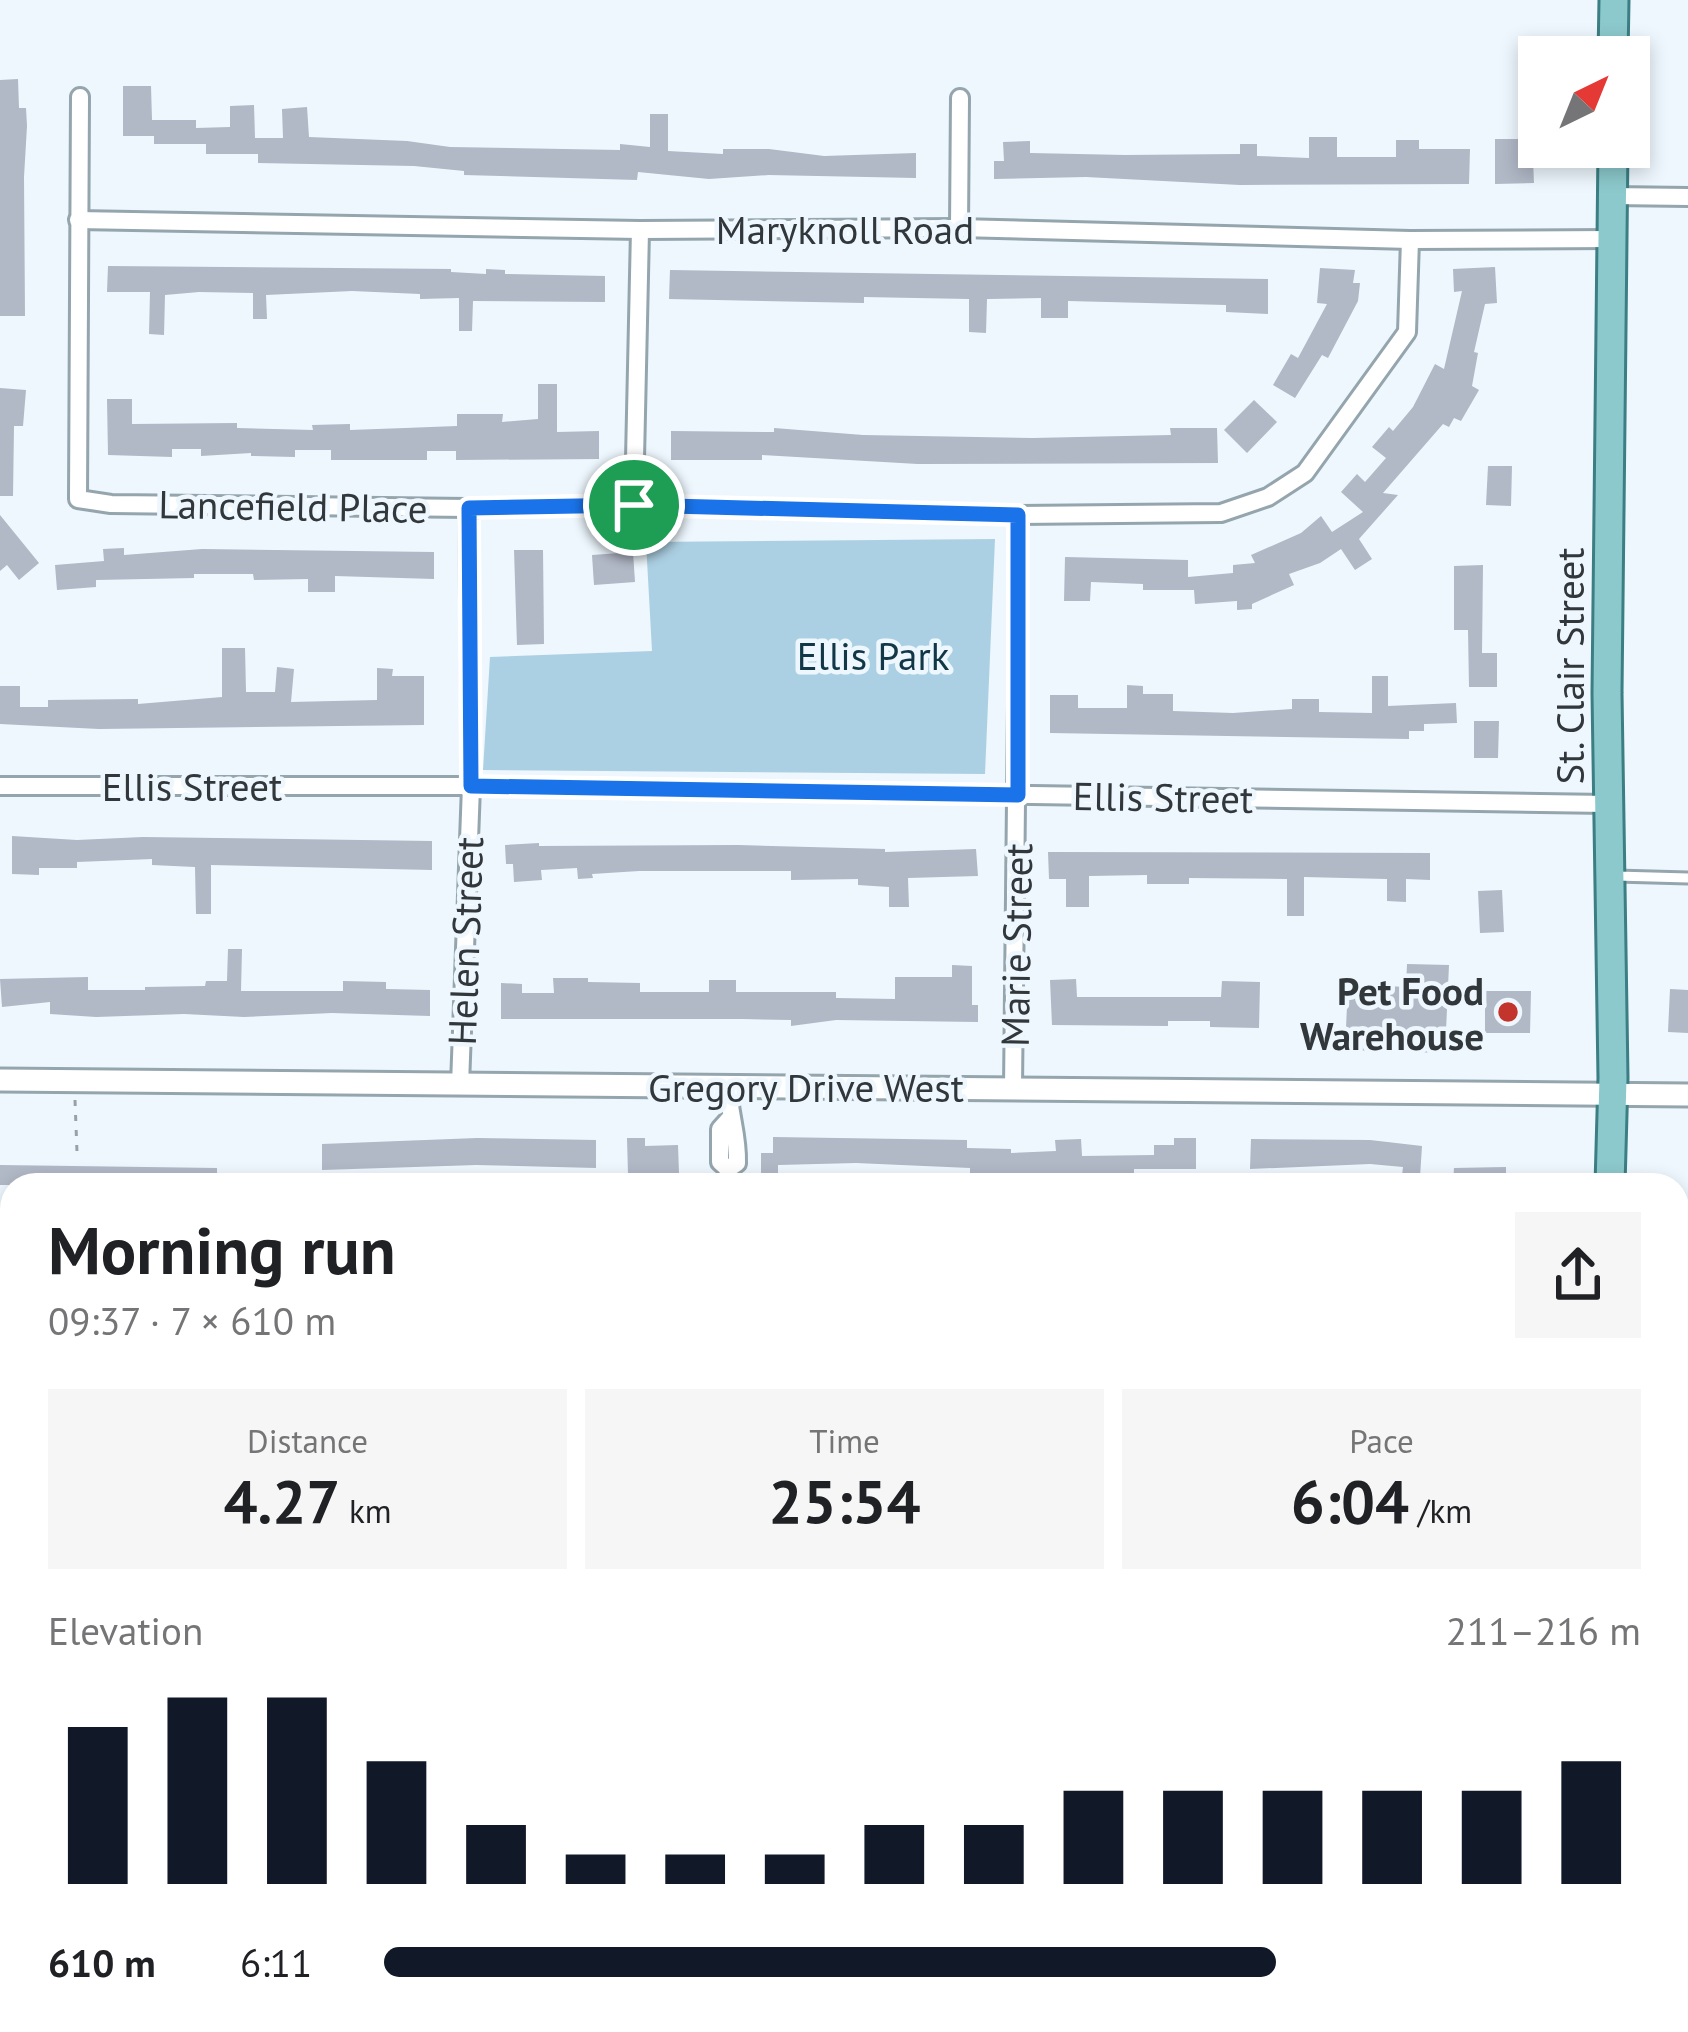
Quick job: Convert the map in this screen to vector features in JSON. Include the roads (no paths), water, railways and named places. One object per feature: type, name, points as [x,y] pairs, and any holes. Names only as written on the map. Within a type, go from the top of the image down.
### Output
[{"type":"main road","points":[[1613,36],[1614,0]]},
{"type":"main road","name":"St. Clair Street","points":[[1610,1173],[1607,804],[1613,168]]},
{"type":"street","points":[[78,220],[80,98]]},
{"type":"street","points":[[958,228],[960,98]]},
{"type":"street","points":[[1613,196],[1688,197]]},
{"type":"street","name":"Maryknoll Road","points":[[78,220],[1612,239]]},
{"type":"street","name":"Lancefield Place","points":[[78,220],[78,499],[111,504],[634,505],[1018,515],[1221,513],[1268,497],[1305,472],[1407,332],[1410,240]]},
{"type":"street","points":[[634,505],[640,230]]},
{"type":"street","name":"Helen Street","points":[[460,1085],[471,786],[469,508]]},
{"type":"street","name":"Marie Street","points":[[1013,1088],[1018,515]]},
{"type":"street","name":"Ellis Street","points":[[0,786],[471,786],[1607,804]]},
{"type":"street","name":"Gregory Drive West","points":[[0,1080],[1688,1095]]},
{"type":"street","points":[[728,1086],[729,1119],[738,1130],[737,1163],[731,1173]]},
{"type":"lane","points":[[1609,877],[1688,878]]},
{"type":"place","name":"Pet Food Warehouse","points":[[1508,1012]]},
{"type":"park label","name":"Ellis Park","points":[[873,655]]}]
